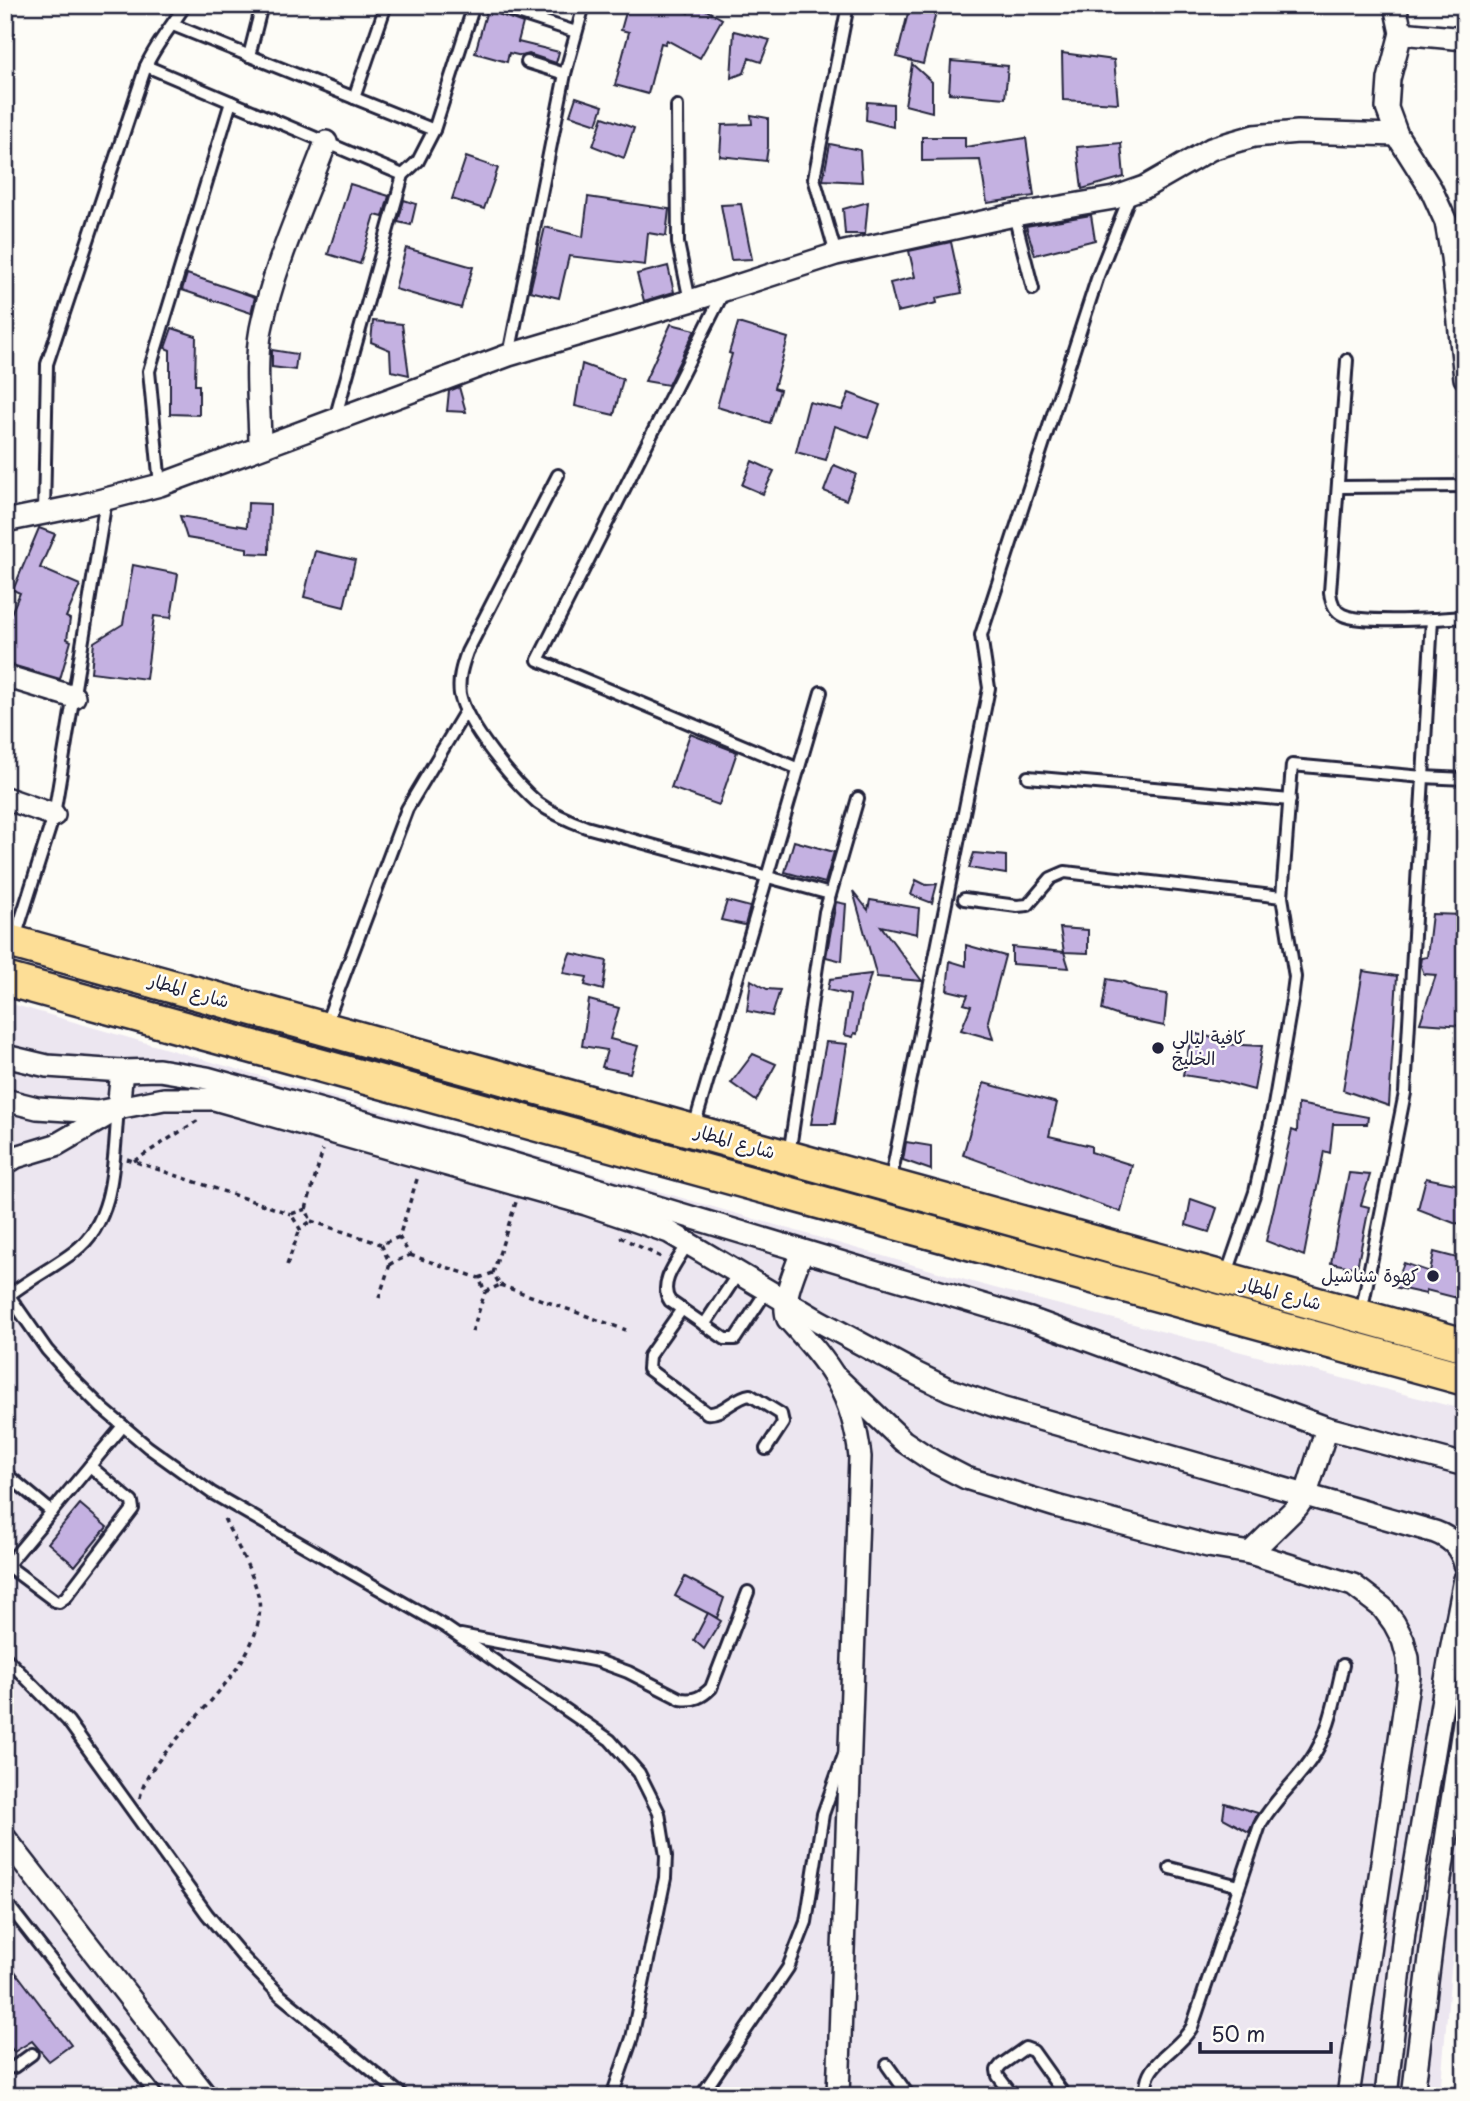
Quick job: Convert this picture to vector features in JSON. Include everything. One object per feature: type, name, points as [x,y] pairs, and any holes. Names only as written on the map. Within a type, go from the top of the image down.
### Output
[{"type":"main road","name":"شارع المطار","points":[[9,941],[1465,1345]]},
{"type":"main road","name":"شارع المطار","points":[[5,979],[1465,1378]]},
{"type":"street","points":[[1395,5],[1401,33],[1387,94],[1387,108],[1396,135],[1432,190],[1446,222],[1465,378]]},
{"type":"street","points":[[1401,33],[1465,39]]},
{"type":"street","points":[[5,521],[106,500],[160,485],[509,355],[836,254],[1014,215],[1131,193],[1211,149],[1254,136],[1298,132],[1396,135]]},
{"type":"street","points":[[260,447],[261,329],[275,278],[326,142]]},
{"type":"street","points":[[5,676],[74,696]]},
{"type":"street","points":[[5,798],[54,815]]},
{"type":"street","points":[[5,1056],[47,1066],[122,1071],[159,1070],[207,1078],[504,1161],[1030,1319],[1327,1428],[1465,1465]]},
{"type":"street","points":[[118,1110],[122,1071]]},
{"type":"street","points":[[5,1100],[37,1108],[97,1112],[176,1098],[201,1098],[233,1103],[586,1204],[669,1232],[689,1242],[819,1321],[916,1374],[967,1396],[1444,1535],[1458,1548],[1465,1564]]},
{"type":"street","points":[[9,1158],[56,1145],[118,1110]]},
{"type":"street","points":[[777,1295],[802,1251]]},
{"type":"street","points":[[777,1295],[788,1319],[837,1378],[903,1441],[933,1461],[966,1478],[1056,1506],[1208,1546],[1250,1553],[1353,1585],[1369,1595],[1394,1623],[1408,1658],[1409,1678],[1348,2096]]},
{"type":"street","points":[[837,1378],[853,1416],[860,1457],[838,2096]]},
{"type":"street","points":[[1250,1553],[1297,1507],[1306,1494],[1327,1428]]},
{"type":"street","points":[[1386,2096],[1404,1932],[1465,1579]]},
{"type":"street","points":[[1413,2096],[1438,1893],[1465,1716]]},
{"type":"street","points":[[5,1838],[206,2096]]},
{"type":"lane","points":[[44,513],[47,364],[146,66],[155,47],[185,5]]},
{"type":"lane","points":[[250,56],[262,5]]},
{"type":"lane","points":[[354,98],[386,5]]},
{"type":"lane","points":[[335,419],[403,174],[418,161],[434,130],[474,5]]},
{"type":"lane","points":[[493,5],[576,32]]},
{"type":"lane","points":[[509,355],[565,74],[584,5]]},
{"type":"lane","points":[[836,254],[814,178],[848,5]]},
{"type":"lane","points":[[173,25],[434,130]]},
{"type":"lane","points":[[527,62],[565,74]]},
{"type":"lane","points":[[146,66],[403,174]]},
{"type":"lane","points":[[160,485],[149,371],[231,102]]},
{"type":"lane","points":[[677,106],[678,243],[690,301]]},
{"type":"lane","points":[[890,1186],[989,688],[981,635],[1098,276],[1131,193]]},
{"type":"lane","points":[[1014,215],[1033,289]]},
{"type":"lane","points":[[726,289],[538,660],[799,769]]},
{"type":"lane","points":[[1347,360],[1330,592],[1334,607],[1352,618],[1465,617]]},
{"type":"lane","points":[[558,475],[467,652],[460,671],[460,692],[465,712],[473,727],[525,790],[553,812],[586,827],[830,894]]},
{"type":"lane","points":[[1339,487],[1465,486]]},
{"type":"lane","points":[[9,941],[54,815],[106,500]]},
{"type":"lane","points":[[1361,1316],[1405,1093],[1432,619]]},
{"type":"lane","points":[[693,1129],[821,692]]},
{"type":"lane","points":[[324,1028],[407,809],[465,712]]},
{"type":"lane","points":[[1225,1279],[1255,1192],[1275,1105],[1295,977],[1282,897],[1292,765],[1465,779]]},
{"type":"lane","points":[[1028,777],[1290,800]]},
{"type":"lane","points":[[789,1157],[825,912],[858,797]]},
{"type":"lane","points":[[964,899],[1028,905],[1051,878],[1065,872],[1282,897]]},
{"type":"lane","points":[[118,1110],[106,1206],[94,1231],[76,1251],[7,1294],[60,1365],[87,1395],[123,1426],[212,1493],[455,1633],[610,1740],[639,1773],[659,1813],[666,1856],[666,1878],[632,2038],[612,2096]]},
{"type":"lane","points":[[689,1242],[664,1288],[670,1301],[725,1339],[735,1339],[777,1295]]},
{"type":"lane","points":[[704,1325],[739,1272]]},
{"type":"lane","points":[[682,1309],[649,1356],[648,1369],[707,1413],[715,1413],[741,1397],[750,1395],[781,1414],[783,1423],[765,1449]]},
{"type":"lane","points":[[90,1466],[132,1502],[133,1509],[66,1597],[55,1601],[7,1567],[52,1512],[123,1426]]},
{"type":"lane","points":[[5,1473],[52,1512]]},
{"type":"lane","points":[[455,1633],[598,1661],[628,1672],[681,1699],[689,1700],[711,1688],[748,1592]]},
{"type":"lane","points":[[5,1657],[68,1721],[207,1914],[262,1977],[281,1996],[403,2096]]},
{"type":"lane","points":[[1147,2096],[1145,2087],[1150,2070],[1182,2042],[1192,2027],[1265,1817],[1318,1748],[1331,1716],[1343,1665]]},
{"type":"lane","points":[[701,2096],[788,1968],[799,1945],[806,1922],[823,1814],[832,1781],[852,1736]]},
{"type":"lane","points":[[1170,1868],[1239,1886]]},
{"type":"lane","points":[[5,1901],[157,2096]]},
{"type":"lane","points":[[1013,2096],[998,2077],[997,2070],[1026,2048],[1033,2052],[1065,2096]]},
{"type":"lane","points":[[5,2068],[13,2067],[32,2054]]},
{"type":"lane","points":[[887,2065],[909,2096]]},
{"type":"path","points":[[326,1143],[306,1209],[311,1221],[381,1244],[399,1237]]},
{"type":"path","points":[[114,1154],[291,1214],[306,1209]]},
{"type":"path","points":[[420,1170],[399,1237],[410,1255],[480,1278],[493,1273]]},
{"type":"path","points":[[517,1200],[493,1273],[500,1285],[626,1330]]},
{"type":"path","points":[[291,1214],[300,1228]]},
{"type":"path","points":[[287,1265],[300,1228],[311,1221]]},
{"type":"path","points":[[379,1298],[390,1264],[381,1244]]},
{"type":"path","points":[[390,1264],[410,1255]]},
{"type":"path","points":[[472,1332],[485,1292],[480,1278]]},
{"type":"path","points":[[485,1292],[500,1285]]},
{"type":"path","points":[[140,1821],[140,1795],[150,1772],[243,1660],[259,1625],[256,1587],[212,1493]]},
{"type":"shaded area","points":[[5,1002],[983,1285],[1465,1410],[1465,1871],[1451,1969],[1440,2096],[5,2096]]},
{"type":"building","points":[[628,5],[677,5],[688,13],[693,5],[697,5],[722,19],[700,58],[667,40],[665,44],[661,43],[648,94],[615,85],[629,32],[621,30]]},
{"type":"building","points":[[910,5],[938,5],[923,64],[897,57]]},
{"type":"building","points":[[487,10],[523,23],[518,42],[559,52],[556,63],[529,54],[522,56],[509,53],[507,62],[475,53]]},
{"type":"building","points":[[734,31],[770,40],[761,62],[749,58],[744,73],[731,78]]},
{"type":"building","points":[[1062,53],[1114,60],[1118,103],[1063,100]]},
{"type":"building","points":[[951,61],[1008,66],[1005,98],[949,93]]},
{"type":"building","points":[[912,64],[932,82],[932,112],[905,105]]},
{"type":"building","points":[[576,97],[603,106],[597,124],[570,115]]},
{"type":"building","points":[[867,102],[893,104],[893,127],[866,120]]},
{"type":"building","points":[[751,115],[768,118],[766,161],[720,156],[722,125],[752,124]]},
{"type":"building","points":[[603,117],[634,128],[624,158],[593,146]]},
{"type":"building","points":[[922,137],[965,137],[965,147],[1026,138],[1034,196],[987,203],[980,160],[922,161]]},
{"type":"building","points":[[1121,143],[1124,177],[1082,189],[1077,147]]},
{"type":"building","points":[[830,144],[860,150],[862,182],[823,180]]},
{"type":"building","points":[[466,157],[498,168],[484,209],[452,199]]},
{"type":"building","points":[[350,184],[389,196],[383,217],[375,215],[360,264],[328,254]]},
{"type":"building","points":[[588,197],[669,209],[666,236],[648,233],[645,265],[569,256],[559,298],[530,291],[545,227],[583,237]]},
{"type":"building","points":[[404,200],[416,204],[411,225],[398,222]]},
{"type":"building","points":[[868,202],[865,234],[845,234],[843,209]]},
{"type":"building","points":[[741,204],[752,259],[731,260],[721,205]]},
{"type":"building","points":[[1091,215],[1095,240],[1035,255],[1026,226]]},
{"type":"building","points":[[951,242],[962,293],[936,298],[937,303],[897,312],[890,283],[915,277],[909,251]]},
{"type":"building","points":[[406,248],[473,267],[461,308],[395,289]]},
{"type":"building","points":[[668,266],[674,292],[644,301],[637,274]]},
{"type":"building","points":[[187,274],[255,297],[251,313],[182,290]]},
{"type":"building","points":[[373,321],[402,324],[409,375],[391,371],[390,350],[371,342]]},
{"type":"building","points":[[738,323],[788,338],[774,388],[780,390],[770,423],[717,407]]},
{"type":"building","points":[[671,324],[695,330],[668,385],[645,381]]},
{"type":"building","points":[[172,328],[196,336],[195,385],[199,385],[199,415],[170,414],[170,350],[165,348]]},
{"type":"building","points":[[272,350],[297,354],[295,370],[272,367]]},
{"type":"building","points":[[582,364],[623,379],[614,415],[575,406]]},
{"type":"building","points":[[459,387],[466,412],[447,411],[449,391]]},
{"type":"building","points":[[849,393],[880,405],[868,438],[835,426],[826,460],[796,452],[809,402],[842,410]]},
{"type":"building","points":[[752,461],[774,471],[763,494],[742,485]]},
{"type":"building","points":[[834,465],[856,474],[846,500],[824,491]]},
{"type":"building","points":[[248,503],[270,504],[269,554],[247,553],[247,548],[187,538],[180,516],[247,527]]},
{"type":"building","points":[[39,528],[55,534],[40,568],[80,585],[66,617],[70,619],[67,639],[71,641],[60,679],[5,663],[5,627],[20,593],[13,590]]},
{"type":"building","points":[[315,551],[355,560],[344,607],[304,597]]},
{"type":"building","points":[[133,565],[178,574],[171,618],[154,616],[146,679],[91,672],[94,642],[123,624]]},
{"type":"building","points":[[690,734],[737,752],[719,805],[671,788]]},
{"type":"building","points":[[794,841],[834,852],[825,883],[785,872]]},
{"type":"building","points":[[974,853],[1006,856],[1006,874],[969,868]]},
{"type":"building","points":[[916,880],[926,885],[937,884],[932,903],[911,895]]},
{"type":"building","points":[[853,891],[868,910],[870,900],[919,908],[917,934],[881,926],[922,981],[877,977]]},
{"type":"building","points":[[727,901],[750,907],[745,925],[721,920]]},
{"type":"building","points":[[836,902],[846,904],[842,961],[826,957]]},
{"type":"building","points":[[1432,914],[1465,915],[1464,1026],[1420,1023],[1436,975],[1424,974],[1420,964],[1421,958],[1427,957]]},
{"type":"building","points":[[1060,928],[1088,930],[1088,953],[1064,952]]},
{"type":"building","points":[[966,945],[1005,956],[988,1021],[993,1039],[961,1030],[971,1006],[964,1004],[968,995],[947,990],[950,961],[966,966]]},
{"type":"building","points":[[1012,947],[1064,952],[1069,968],[1012,964]]},
{"type":"building","points":[[570,953],[607,961],[603,990],[585,985],[587,977],[563,973]]},
{"type":"building","points":[[1363,971],[1397,976],[1389,1106],[1343,1090]]},
{"type":"building","points":[[871,974],[857,1034],[854,1033],[853,1037],[844,1035],[850,995],[828,990],[830,979]]},
{"type":"building","points":[[1107,979],[1124,982],[1140,990],[1167,994],[1164,1026],[1102,1010]]},
{"type":"building","points":[[751,980],[767,989],[780,990],[772,1016],[747,1011]]},
{"type":"building","points":[[589,1000],[619,1008],[610,1039],[638,1046],[630,1073],[602,1067],[607,1050],[582,1046]]},
{"type":"building","points":[[1192,1033],[1223,1040],[1223,1044],[1262,1046],[1254,1090],[1183,1075]]},
{"type":"building","points":[[826,1042],[847,1044],[835,1124],[811,1124]]},
{"type":"building","points":[[753,1054],[776,1064],[756,1101],[731,1083]]},
{"type":"building","points":[[984,1083],[1057,1103],[1049,1136],[1091,1146],[1091,1152],[1132,1165],[1121,1212],[963,1155]]},
{"type":"building","points":[[1298,1104],[1368,1117],[1367,1124],[1333,1124],[1330,1153],[1324,1151],[1304,1256],[1266,1241],[1292,1130],[1297,1132]]},
{"type":"building","points":[[906,1142],[931,1146],[931,1170],[903,1160]]},
{"type":"building","points":[[1349,1173],[1370,1175],[1361,1205],[1369,1207],[1357,1268],[1331,1263]]},
{"type":"building","points":[[1426,1178],[1465,1186],[1465,1224],[1454,1223],[1418,1209]]},
{"type":"building","points":[[1191,1199],[1217,1208],[1209,1232],[1186,1225]]},
{"type":"building","points":[[1434,1252],[1465,1260],[1465,1300],[1426,1290],[1426,1294],[1394,1287],[1404,1263],[1430,1272]]},
{"type":"building","points":[[80,1504],[107,1527],[75,1566],[48,1543]]},
{"type":"building","points":[[685,1577],[724,1598],[717,1618],[675,1596]]},
{"type":"building","points":[[708,1613],[721,1621],[704,1649],[694,1640]]},
{"type":"building","points":[[1225,1803],[1258,1813],[1249,1832],[1223,1818]]},
{"type":"building","points":[[5,1958],[71,2045],[49,2061],[32,2041],[14,2052],[5,2041]]},
{"type":"place","name":"كافية ليالي الخليج","points":[[1158,1048]]},
{"type":"place","name":"كهوة شناشيل","points":[[1433,1276]]}]
